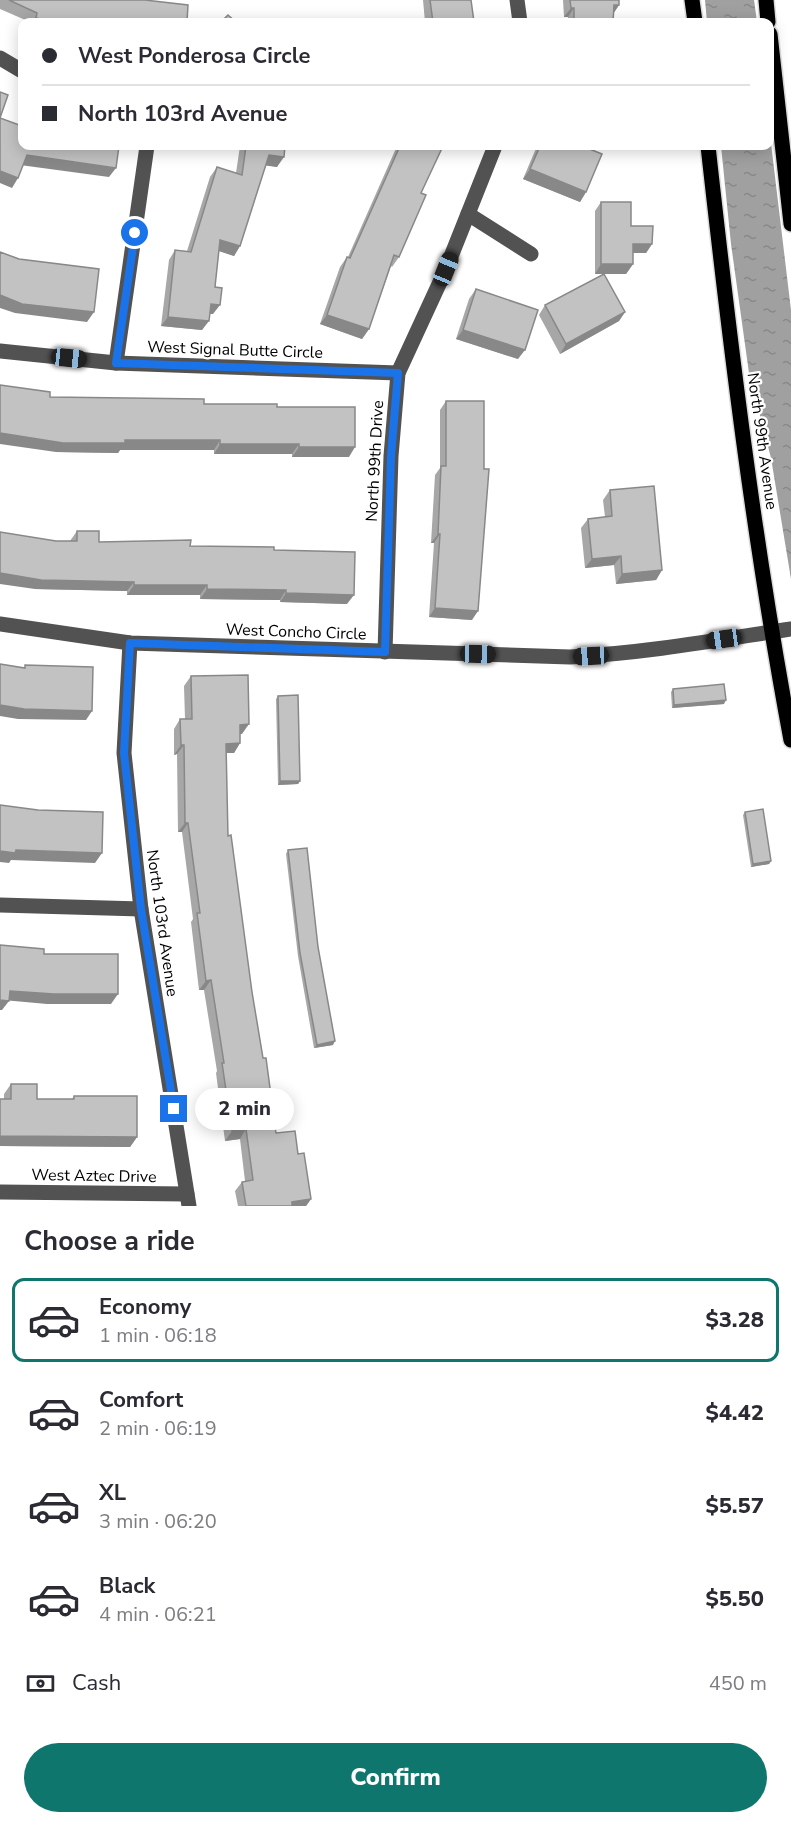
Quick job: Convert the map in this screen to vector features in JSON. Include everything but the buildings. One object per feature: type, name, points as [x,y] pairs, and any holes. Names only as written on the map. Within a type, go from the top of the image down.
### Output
[{"type":"main road","points":[[692,0],[694,18]]},
{"type":"main road","points":[[766,0],[768,18]]},
{"type":"main road","points":[[774,70],[791,224]]},
{"type":"main road","name":"North 99th Avenue","points":[[708,150],[719,248],[771,632],[791,740]]},
{"type":"street","points":[[517,0],[519,18]]},
{"type":"street","points":[[0,58],[18,69]]},
{"type":"street","points":[[116,363],[146,150]]},
{"type":"street","name":"North 99th Drive","points":[[385,652],[391,456],[398,373],[446,269],[493,150]]},
{"type":"street","points":[[468,214],[531,254]]},
{"type":"street","name":"West Signal Butte Circle","points":[[0,351],[116,363],[398,373]]},
{"type":"street","name":"West Concho Circle","points":[[0,624],[130,643],[570,657],[611,655],[791,629]]},
{"type":"street","name":"North 103rd Avenue","points":[[130,643],[124,753],[141,909],[188,1200]]},
{"type":"street","points":[[0,905],[141,909]]},
{"type":"street","name":"West Aztec Drive","points":[[0,1192],[188,1200]]},
{"type":"water","points":[[705,0],[754,0],[756,18],[707,18]]},
{"type":"water","points":[[721,150],[772,150],[791,310],[791,579],[771,458],[749,373],[731,244]]},
{"type":"route","points":[[135,233],[116,363],[398,373],[391,456],[385,652],[130,643],[124,753],[141,909],[174,1109]]}]
